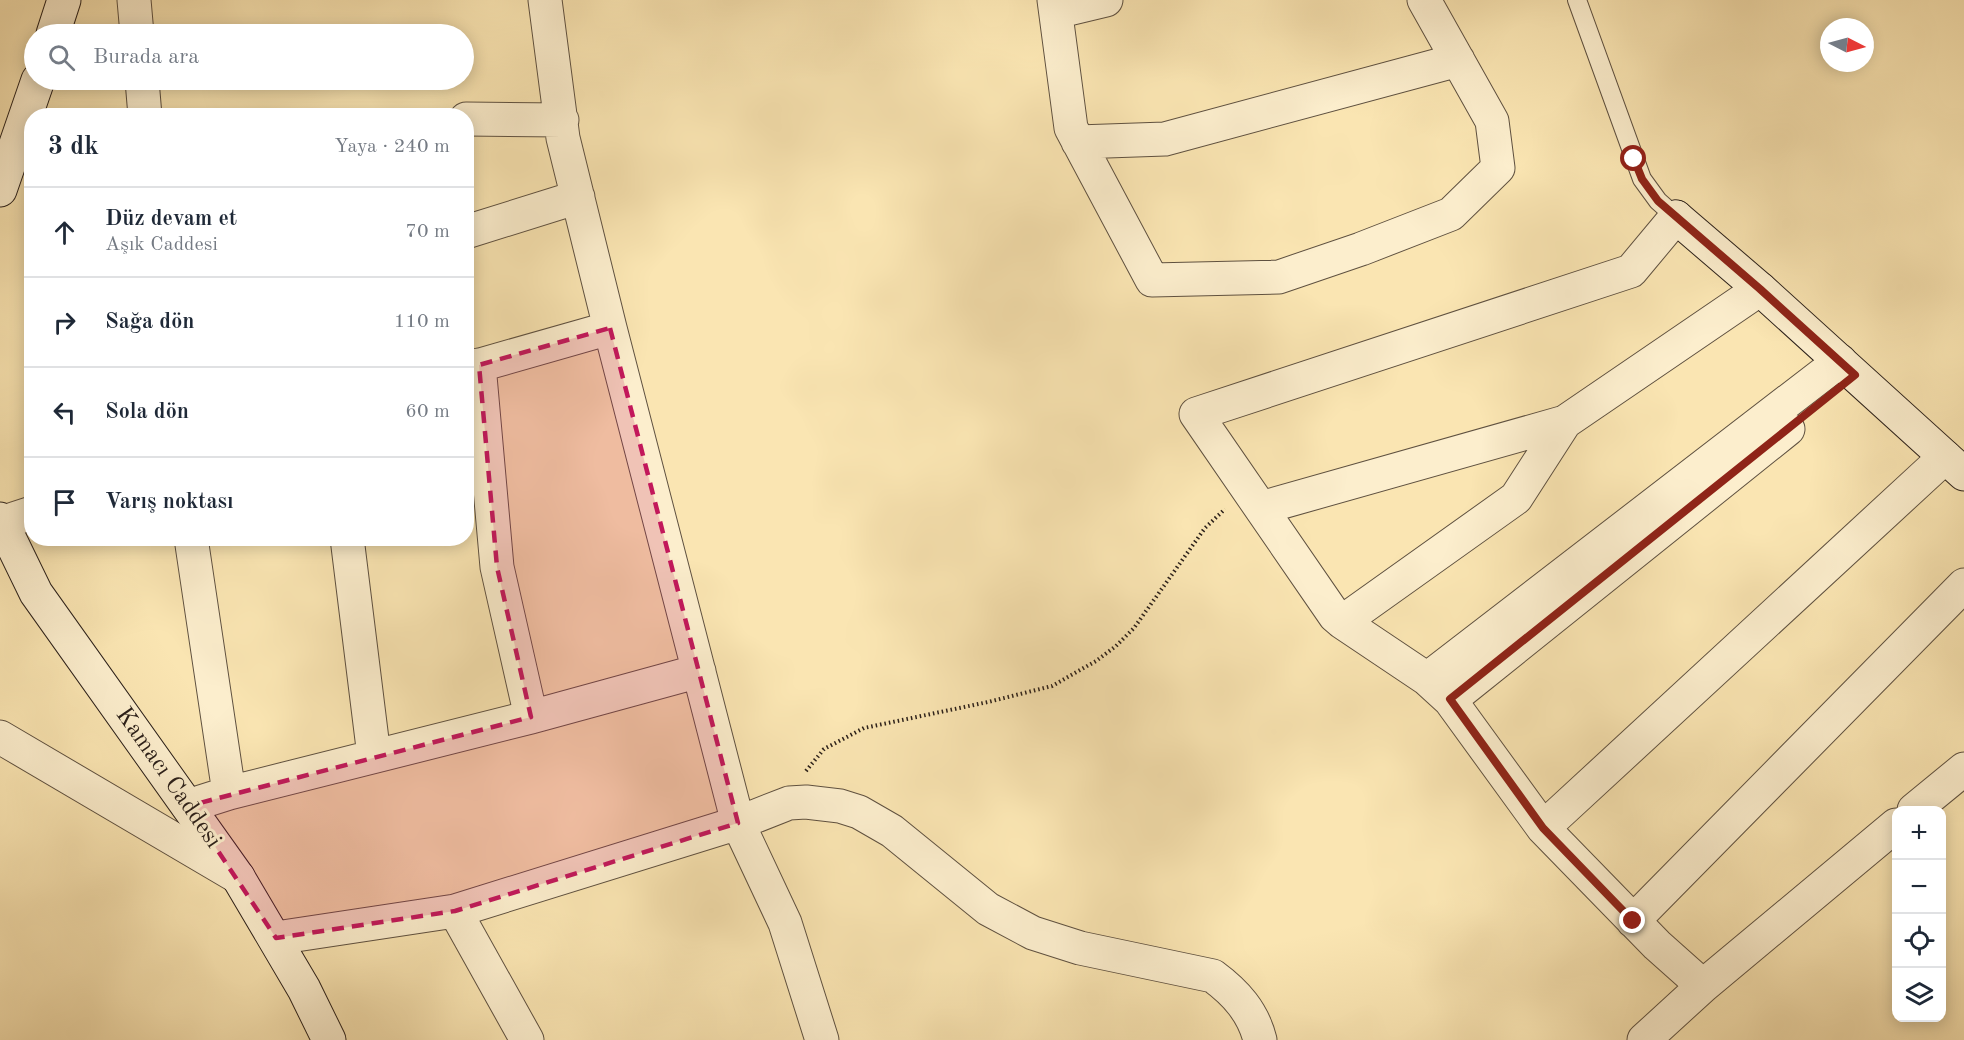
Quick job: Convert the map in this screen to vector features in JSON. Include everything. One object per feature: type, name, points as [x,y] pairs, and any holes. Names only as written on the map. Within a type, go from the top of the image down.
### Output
[{"type":"street","points":[[56,24],[64,0]]},
{"type":"street","points":[[134,0],[137,24]]},
{"type":"street","points":[[545,0],[563,138],[738,823],[785,923],[822,1040]]},
{"type":"street","points":[[1106,0],[1055,6],[1071,128],[1152,280],[1279,277],[1361,249],[1451,214],[1498,168],[1492,121],[1424,0]]},
{"type":"street","points":[[1078,142],[1165,140],[1458,60]]},
{"type":"street","points":[[26,108],[34,90]]},
{"type":"street","points":[[143,90],[145,108]]},
{"type":"street","points":[[0,190],[6,152],[24,112]]},
{"type":"street","points":[[474,119],[562,120]]},
{"type":"street","points":[[474,230],[578,197]]},
{"type":"street","points":[[1543,828],[1954,466],[1760,289],[1676,217],[1631,271],[1196,414],[1335,616],[1439,689],[1543,828],[1657,945],[1703,986]]},
{"type":"street","points":[[1254,498],[1565,422],[1760,289]]},
{"type":"street","points":[[474,366],[610,328]]},
{"type":"street","points":[[1439,689],[1847,368]]},
{"type":"street","points":[[474,383],[497,567],[531,717]]},
{"type":"street","points":[[1342,622],[1516,498],[1565,422]]},
{"type":"street","name":"Kamacı Caddesi","points":[[11,518],[36,593],[238,877],[276,938],[329,1040]]},
{"type":"street","points":[[192,546],[229,793]]},
{"type":"street","points":[[348,546],[374,756]]},
{"type":"street","points":[[1633,921],[1964,585]]},
{"type":"street","points":[[188,806],[229,793],[531,717],[699,671]]},
{"type":"street","points":[[0,737],[238,877]]},
{"type":"street","points":[[1919,806],[1964,769]]},
{"type":"street","points":[[276,938],[455,911],[738,823],[789,803],[806,802],[840,806],[876,821],[892,831],[988,909],[1033,933],[1080,948],[1213,976],[1231,990],[1245,1006],[1254,1021],[1260,1040]]},
{"type":"street","points":[[1644,1040],[1703,986],[1892,828]]},
{"type":"street","points":[[455,911],[527,1040]]},
{"type":"lane","points":[[1577,0],[1642,179],[1658,201],[1676,217]]},
{"type":"path","points":[[789,803],[806,770],[824,749],[864,728],[1052,686],[1096,662],[1134,628],[1205,528],[1254,498]]},
{"type":"highlighted area","points":[[610,328],[738,823],[455,911],[276,938],[188,806],[531,717],[497,567],[479,365]]},
{"type":"route","points":[[1633,921],[1543,828],[1450,699],[1855,375],[1658,201],[1642,179],[1634,159]]}]
